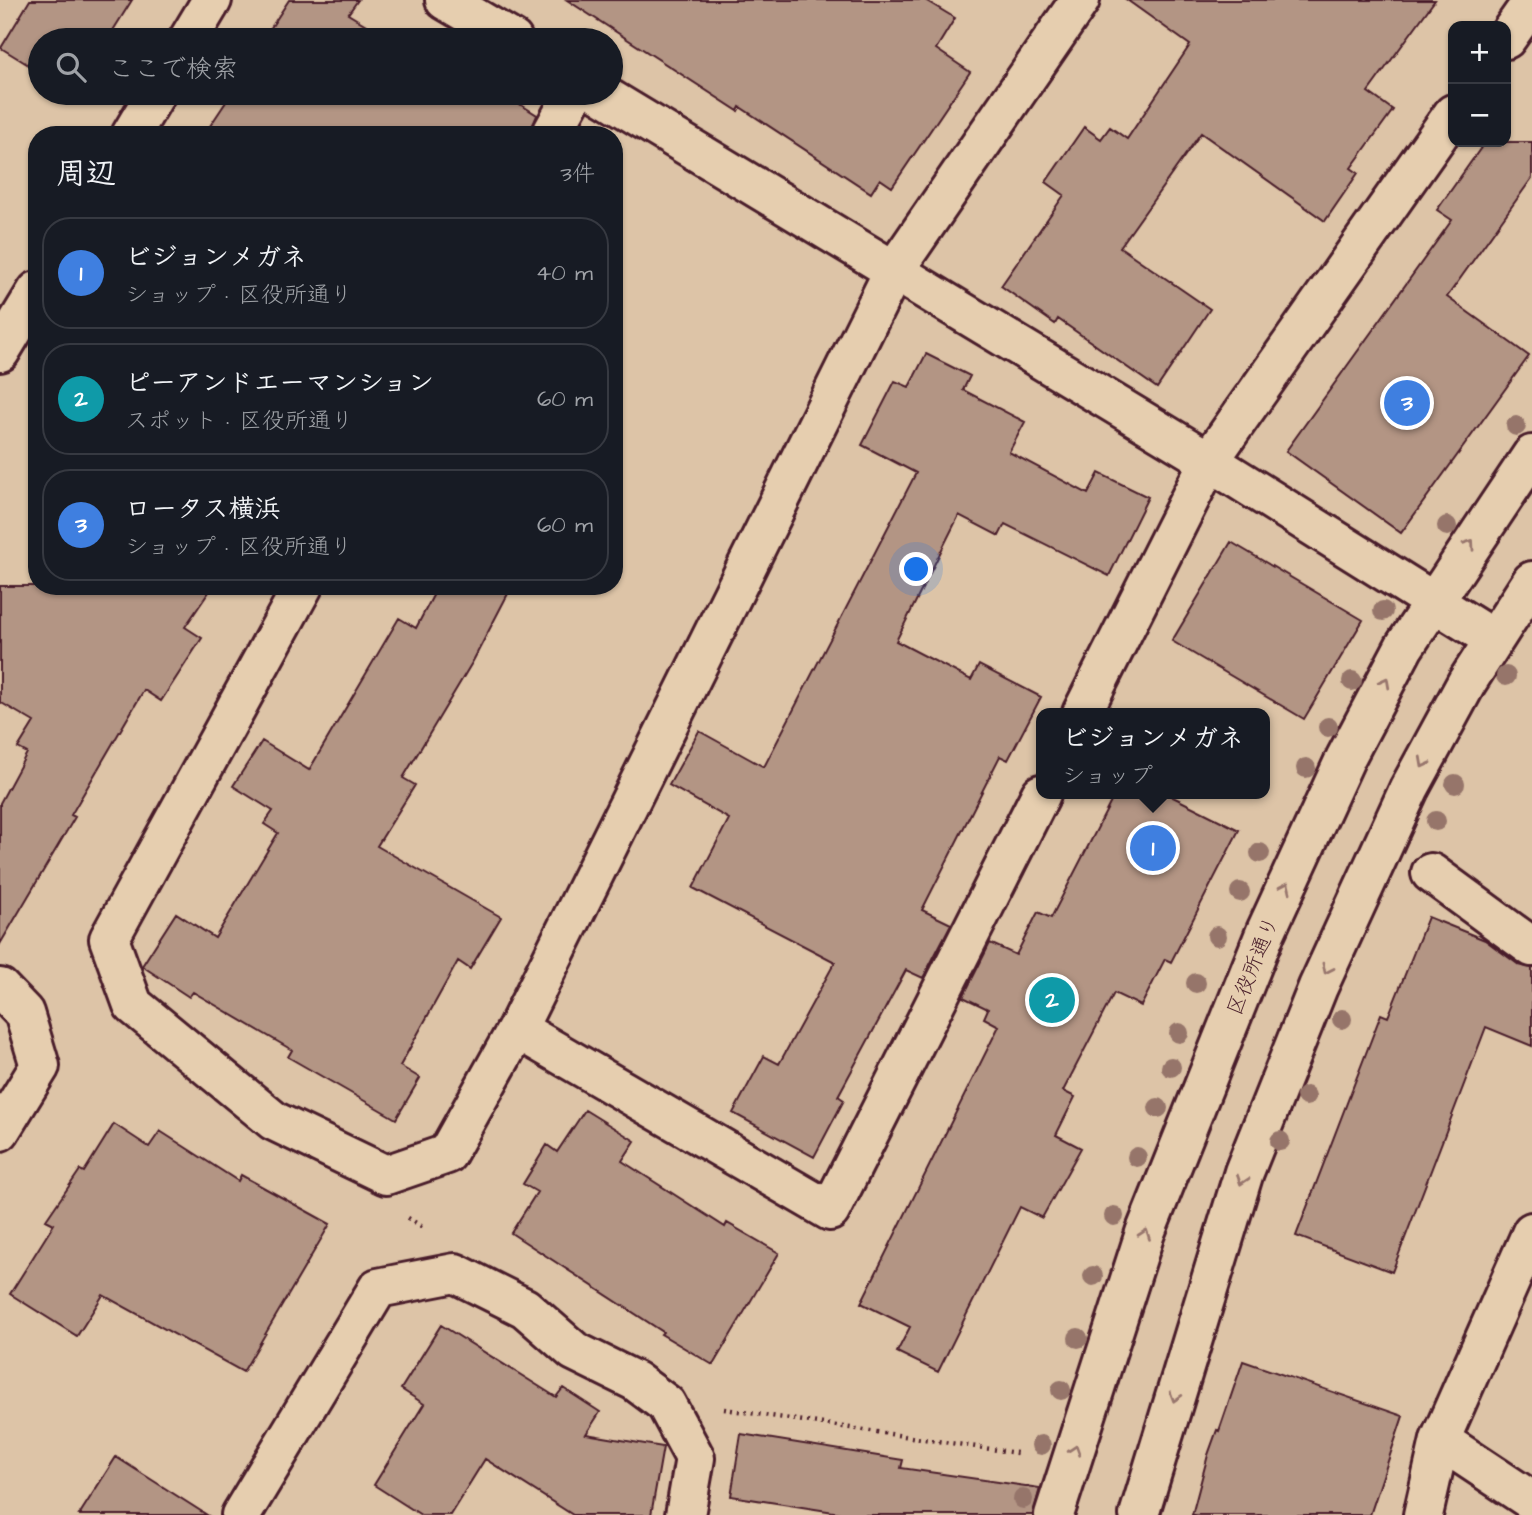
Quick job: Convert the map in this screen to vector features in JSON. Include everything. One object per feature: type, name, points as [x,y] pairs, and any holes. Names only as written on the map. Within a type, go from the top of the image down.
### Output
[{"type":"street","points":[[195,28],[212,0]]},
{"type":"street","points":[[445,0],[493,28]]},
{"type":"street","points":[[298,595],[109,939],[133,1005],[274,1121],[386,1174],[447,1154],[517,1029],[893,272],[1073,2]]},
{"type":"street","points":[[1511,32],[1532,2]]},
{"type":"street","points":[[136,126],[149,105]]},
{"type":"street","points":[[556,126],[567,105]]},
{"type":"street","points":[[620,105],[1209,461],[1493,639]]},
{"type":"street","points":[[1085,708],[1209,461],[1448,121]]},
{"type":"street","points":[[0,352],[28,306]]},
{"type":"street","name":"区役所通り","points":[[1054,1515],[1145,1233],[1266,931],[1346,757],[1404,647],[1532,455]]},
{"type":"street","points":[[1139,1515],[1244,1172],[1318,988],[1409,789],[1493,639],[1532,580]]},
{"type":"street","points":[[517,1029],[830,1211],[1038,799]]},
{"type":"street","points":[[1431,873],[1532,947]]},
{"type":"street","points":[[0,988],[24,1013],[40,1066],[0,1131]]},
{"type":"street","points":[[1423,1515],[1440,1440],[1532,1232]]},
{"type":"street","points":[[241,1515],[378,1288],[455,1273],[525,1308],[573,1351],[635,1381],[666,1404],[695,1458],[685,1515]]},
{"type":"street","points":[[1440,1440],[1532,1500]]},
{"type":"path","points":[[386,1174],[400,1212],[439,1239],[455,1273]]},
{"type":"path","points":[[666,1404],[735,1410],[1017,1453]]},
{"type":"building","points":[[30,0],[132,0],[114,28],[28,28],[28,65],[1,48]]},
{"type":"building","points":[[289,0],[358,0],[348,14],[371,28],[271,28]]},
{"type":"building","points":[[567,0],[925,0],[955,18],[936,49],[970,72],[892,187],[880,179],[871,193],[740,107],[738,111],[623,36],[623,28],[610,28]]},
{"type":"building","points":[[1127,0],[1435,0],[1368,92],[1393,110],[1351,168],[1358,173],[1325,221],[1201,133],[1120,247],[1210,309],[1157,388],[1058,319],[1055,324],[1001,286],[1064,195],[1046,182],[1084,127],[1101,139],[1110,127],[1127,139],[1190,45]]},
{"type":"building","points":[[224,105],[521,105],[537,115],[533,126],[210,126]]},
{"type":"building","points":[[1511,142],[1532,142],[1532,178],[1447,297],[1529,356],[1401,533],[1286,451],[1452,220],[1437,210],[1481,147],[1511,147]]},
{"type":"building","points":[[926,354],[970,376],[963,390],[1025,422],[1009,452],[1088,494],[1099,473],[1148,497],[1109,576],[1005,524],[999,536],[959,515],[896,641],[971,680],[979,665],[1041,697],[1008,760],[1000,756],[922,910],[951,924],[923,978],[906,970],[838,1096],[844,1100],[814,1157],[733,1113],[764,1056],[779,1064],[835,962],[693,888],[729,819],[669,785],[699,731],[764,767],[916,473],[862,445],[895,381],[909,387]]},
{"type":"building","points":[[1231,542],[1363,620],[1304,719],[1172,641]]},
{"type":"building","points":[[0,586],[28,586],[28,595],[207,595],[185,627],[202,638],[161,701],[144,690],[71,815],[75,817],[0,944],[0,803],[27,753],[18,748],[34,722],[0,702]]},
{"type":"building","points":[[433,595],[507,595],[473,661],[403,778],[415,785],[377,846],[501,917],[470,969],[458,961],[400,1066],[420,1078],[396,1119],[288,1057],[292,1050],[193,992],[189,997],[142,966],[176,913],[215,938],[278,833],[264,824],[273,811],[233,786],[262,741],[309,770],[399,618],[416,628]]},
{"type":"building","points":[[1112,799],[1177,799],[1239,830],[1171,962],[1165,959],[1141,1006],[1114,993],[1063,1091],[1075,1097],[1056,1135],[1081,1148],[1042,1218],[1020,1207],[938,1372],[897,1352],[910,1327],[861,1303],[999,1026],[984,1018],[988,1009],[963,997],[990,943],[1016,955],[1038,912],[1051,918]]},
{"type":"building","points":[[1428,917],[1485,940],[1519,965],[1532,968],[1532,1046],[1486,1027],[1392,1272],[1296,1236],[1381,1014],[1388,1017]]},
{"type":"building","points":[[585,1110],[635,1141],[622,1161],[725,1227],[727,1223],[779,1253],[713,1365],[661,1334],[663,1332],[511,1233],[537,1192],[523,1184],[547,1145],[557,1152]]},
{"type":"building","points":[[114,1124],[149,1147],[160,1131],[238,1181],[241,1175],[330,1224],[243,1372],[103,1295],[77,1336],[10,1294],[54,1224],[46,1220],[80,1170],[84,1172]]},
{"type":"building","points":[[441,1325],[556,1397],[563,1388],[600,1412],[586,1434],[663,1447],[651,1515],[573,1515],[485,1459],[450,1515],[421,1515],[374,1485],[424,1404],[401,1389]]},
{"type":"building","points":[[1243,1361],[1403,1416],[1370,1515],[1192,1515],[1208,1455]]},
{"type":"building","points":[[741,1434],[903,1460],[901,1468],[1040,1488],[1033,1515],[853,1515],[731,1496]]},
{"type":"building","points":[[116,1457],[207,1515],[79,1515]]},
{"type":"place","name":"ロータス横浜","points":[[1407,403]]},
{"type":"place","name":"ビジョンメガネ","points":[[1153,848]]},
{"type":"place","name":"ピーアンドエーマンション","points":[[1052,1000]]}]
